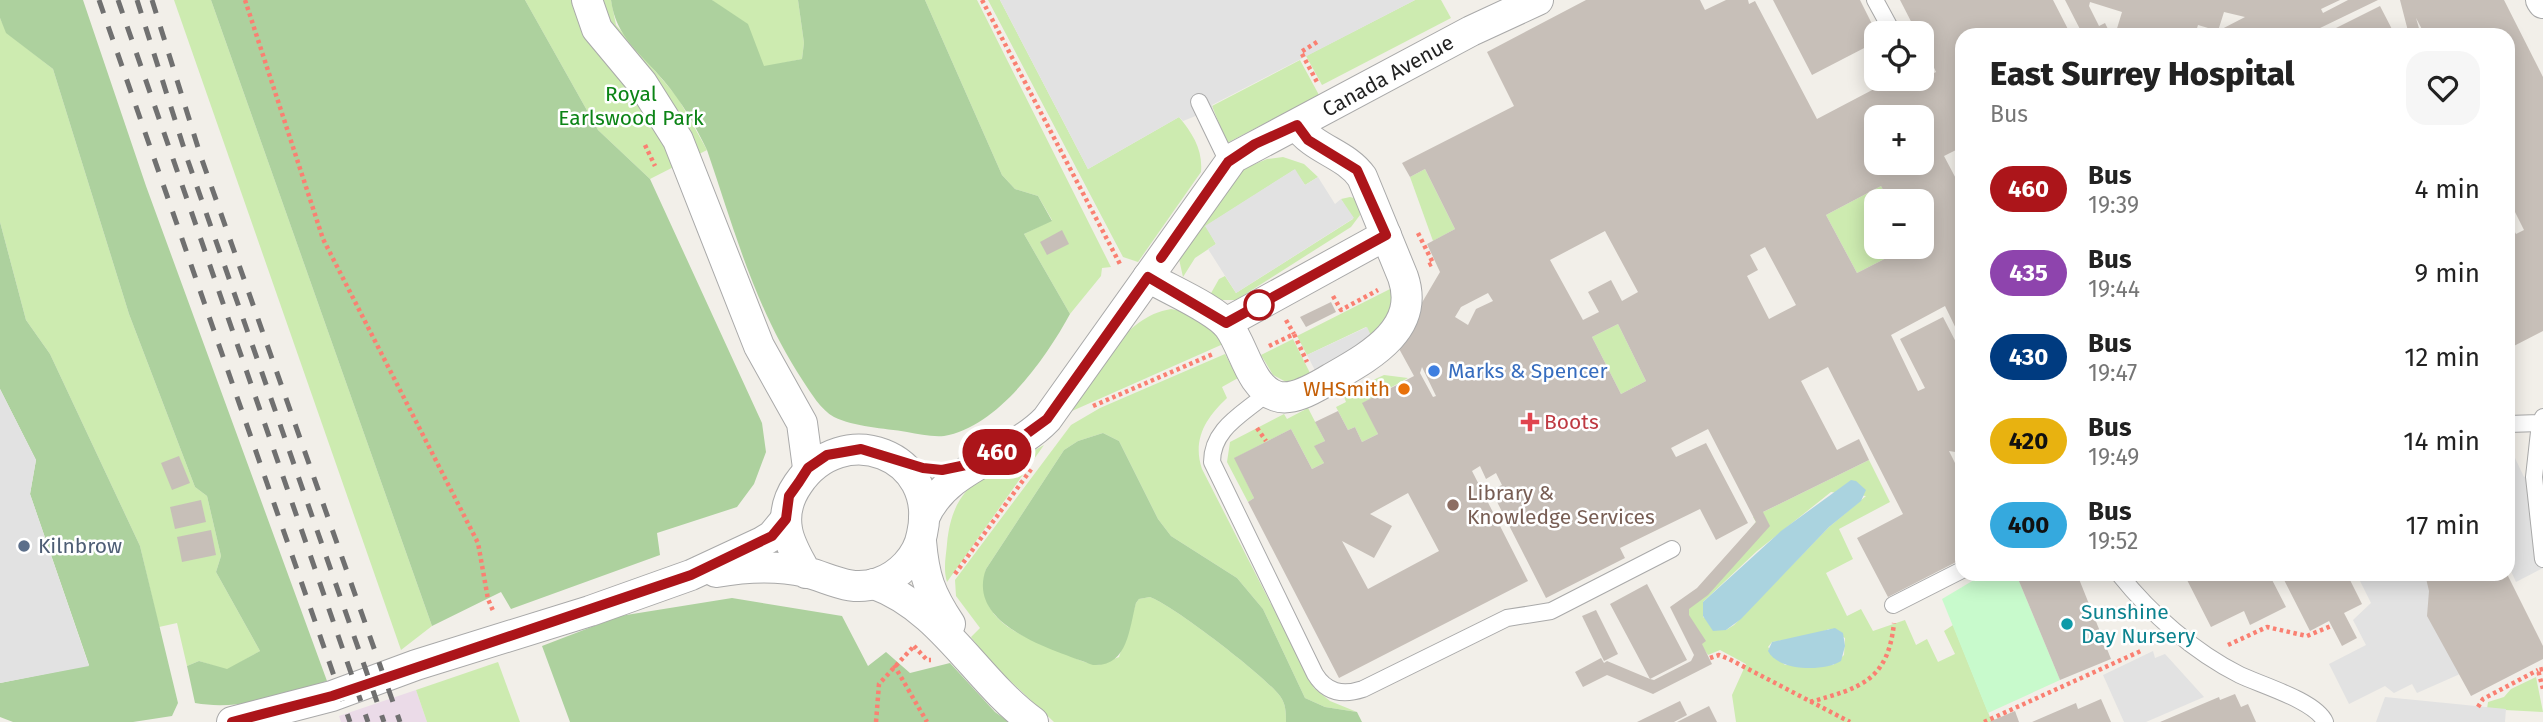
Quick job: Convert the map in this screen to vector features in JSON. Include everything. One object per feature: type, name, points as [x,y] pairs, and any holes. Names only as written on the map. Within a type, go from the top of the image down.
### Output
[{"type":"street","points":[[587,0],[597,29],[642,83],[678,140],[759,346],[802,423],[808,468]]},
{"type":"street","name":"Canada Avenue","points":[[923,529],[931,505],[951,483],[1047,419],[1228,162],[1255,144],[1297,125],[1471,31],[1538,0]]},
{"type":"street","points":[[1146,280],[1226,323],[1268,392],[1286,398],[1319,385],[1379,351],[1402,316],[1406,286],[1357,170],[1308,140],[1297,125]]},
{"type":"street","points":[[1226,323],[1386,235]]},
{"type":"street","points":[[759,346],[789,378],[829,440],[849,449],[873,451],[896,460],[916,481],[923,529],[924,574],[933,599],[962,637],[977,665]]},
{"type":"street","name":"Canada Avenue","points":[[896,460],[923,468],[951,469],[1007,448]]},
{"type":"street","points":[[806,573],[790,541],[786,519],[789,496],[808,468],[827,455],[849,449]]},
{"type":"street","points":[[232,722],[332,696],[416,666],[505,640],[691,575],[772,536],[786,519]]},
{"type":"street","points":[[691,575],[759,568],[806,573],[849,587],[874,584],[902,569],[923,529]]},
{"type":"street","points":[[874,584],[914,603],[977,665],[1012,707],[1033,722]]},
{"type":"lane","points":[[1875,0],[1886,21]]},
{"type":"lane","points":[[1199,102],[1228,162]]},
{"type":"lane","points":[[1268,392],[1222,431],[1214,445],[1213,468],[1315,674],[1328,690],[1341,693],[1363,690],[1507,618],[1551,611],[1672,549]]},
{"type":"lane","points":[[2515,423],[2542,420],[2535,477],[2543,559]]},
{"type":"lane","points":[[1893,605],[1955,574]]},
{"type":"lane","points":[[2125,581],[2184,638],[2231,670],[2309,707],[2325,722]]},
{"type":"path","points":[[245,0],[323,239],[478,543],[488,599],[505,640]]},
{"type":"path","points":[[982,0],[1117,260],[1146,280]]},
{"type":"path","points":[[1317,42],[1301,52],[1322,91]]},
{"type":"path","points":[[642,139],[659,174]]},
{"type":"path","points":[[1082,411],[1226,349],[1233,362],[1294,334],[1319,385]]},
{"type":"path","points":[[948,584],[1036,463]]},
{"type":"path","points":[[1810,702],[1860,687],[1873,677],[1890,647],[1894,626],[1893,605]]},
{"type":"path","points":[[2220,648],[2267,627],[2307,636],[2332,626]]},
{"type":"path","points":[[876,722],[878,684],[914,646],[906,638]]},
{"type":"path","points":[[1984,722],[2143,650]]},
{"type":"path","points":[[1710,658],[1719,656],[1729,659],[1850,722]]},
{"type":"path","points":[[894,666],[927,722]]},
{"type":"path","points":[[2478,707],[2483,699],[2541,669],[2543,688]]},
{"type":"shaded area","points":[[1000,0],[1415,0],[1212,105],[1213,109],[1183,121],[1179,117],[1088,169]]},
{"type":"shaded area","points":[[1295,169],[1305,185],[1318,177],[1335,204],[1341,199],[1354,218],[1236,293],[1208,249],[1216,244],[1205,226]]},
{"type":"shaded area","points":[[1367,327],[1375,344],[1317,374],[1307,355]]},
{"type":"shaded area","name":"Kilnbrow","points":[[0,389],[36,460],[30,494],[89,666],[0,683]]},
{"type":"shaded area","points":[[2515,458],[2524,477],[2543,468],[2543,568],[2516,582]]},
{"type":"shaded area","points":[[2360,581],[2427,581],[2460,674],[2417,693],[2412,684],[2394,693],[2385,686],[2349,704],[2329,664],[2366,645],[2353,620],[2371,603]]},
{"type":"shaded area","points":[[2153,651],[2155,658],[2165,654],[2204,697],[2146,722],[2124,722],[2103,675]]},
{"type":"shaded area","points":[[416,690],[427,722],[341,722],[339,716]]},
{"type":"shaded area","points":[[2385,697],[2506,709],[2505,722],[2376,722]]},
{"type":"green space","points":[[0,0],[83,0],[146,186],[327,681],[245,703],[195,703],[187,666],[199,661],[227,669],[260,651],[216,572],[221,556],[207,496],[195,487],[129,314],[53,69],[6,33],[0,18]]},
{"type":"green space","points":[[174,0],[211,0],[432,626],[401,650]]},
{"type":"green space","points":[[211,0],[525,0],[598,130],[650,179],[762,423],[766,452],[754,484],[737,507],[657,533],[660,555],[511,609],[501,592],[432,626]]},
{"type":"green space","name":"Royal Earlswood Park","points":[[525,0],[611,0],[616,25],[678,98],[707,150],[650,179],[598,130]]},
{"type":"green space","points":[[611,0],[712,0],[748,24],[764,66],[802,59],[804,43],[798,0],[925,0],[1002,175],[1015,189],[1038,196],[1052,221],[1024,234],[1070,314],[1034,370],[1018,388],[983,419],[964,430],[944,436],[860,425],[834,417],[825,410],[803,381],[772,326],[748,269],[707,150],[698,132],[671,89],[624,35],[618,25]]},
{"type":"green space","points":[[712,0],[798,0],[804,43],[802,59],[764,67]]},
{"type":"green space","points":[[925,0],[977,0],[1111,267],[1102,268],[1101,276],[1070,314],[1024,234],[1052,220],[1038,196],[1015,189],[1002,175]]},
{"type":"green space","points":[[988,0],[1000,0],[1088,169],[1179,117],[1193,136],[1199,149],[1201,172],[1138,262],[1123,257]]},
{"type":"green space","points":[[1415,0],[1441,0],[1451,18],[1322,85],[1306,56]]},
{"type":"green space","points":[[0,18],[7,33],[53,69],[129,314],[195,487],[207,496],[221,556],[216,572],[260,651],[227,670],[199,661],[187,666],[177,623],[159,627],[140,546],[50,354],[26,320],[0,222]]},
{"type":"green space","points":[[1300,60],[1319,95],[1227,143],[1212,106]]},
{"type":"green space","points":[[1283,157],[1304,164],[1318,177],[1305,185],[1294,170],[1206,226],[1216,244],[1195,258],[1183,277],[1179,259],[1243,169],[1267,159]]},
{"type":"green space","points":[[1425,169],[1455,229],[1433,241],[1410,177]]},
{"type":"green space","points":[[1864,195],[1864,259],[1884,259],[1857,273],[1826,215]]},
{"type":"green space","points":[[1341,199],[1358,199],[1360,215],[1351,227],[1236,300],[1220,300],[1210,295],[1219,279],[1225,276],[1236,293],[1353,219]]},
{"type":"green space","points":[[0,222],[26,320],[50,354],[140,546],[178,703],[172,716],[133,722],[13,722],[0,717],[0,683],[89,665],[30,494],[36,460],[0,389]]},
{"type":"green space","points":[[1392,288],[1396,297],[1375,344],[1366,327],[1307,355],[1297,336]]},
{"type":"green space","points":[[1171,309],[1182,311],[1230,341],[1072,411],[1102,364],[1125,335],[1154,314]]},
{"type":"green space","points":[[1618,324],[1646,381],[1621,394],[1592,337]]},
{"type":"green space","points":[[1293,339],[1311,375],[1288,383],[1273,375],[1261,355]]},
{"type":"green space","points":[[1225,354],[1238,378],[1222,387],[1227,398],[1207,421],[1203,430],[1199,448],[1202,469],[1314,688],[1330,701],[1357,712],[1325,707],[1305,698],[1263,609],[1237,578],[1171,536],[1158,519],[1119,441],[1103,433],[1078,441],[1064,450],[986,569],[984,587],[993,613],[1003,623],[1028,638],[1099,665],[1119,657],[1136,603],[1139,599],[1150,597],[1198,627],[1271,686],[1283,702],[1286,722],[1054,722],[988,660],[971,637],[980,628],[956,596],[955,580],[1071,425],[1100,408]]},
{"type":"green space","points":[[1384,375],[1408,378],[1363,403],[1378,434],[1362,442],[1355,427],[1348,430],[1336,407],[1346,402],[1343,394]]},
{"type":"green space","points":[[1308,408],[1325,441],[1315,446],[1324,463],[1312,469],[1291,429],[1235,458],[1254,498],[1248,502],[1227,462],[1230,442],[1284,414],[1287,419]]},
{"type":"green space","points":[[1103,433],[1119,441],[1158,519],[1171,536],[1237,578],[1263,609],[1305,698],[1325,707],[1357,712],[1362,722],[1286,722],[1283,702],[1271,686],[1198,627],[1150,597],[1139,599],[1136,603],[1125,644],[1114,660],[1105,664],[1093,665],[1057,652],[1017,633],[1001,620],[989,606],[983,589],[986,569],[1064,450],[1078,441]]},
{"type":"green space","points":[[1044,445],[947,582],[947,544],[957,504],[978,480]]},
{"type":"green space","points":[[1869,460],[1890,502],[1839,529],[1853,559],[1826,573],[1847,616],[1861,609],[1873,631],[1905,620],[1916,645],[1927,639],[1938,662],[1955,654],[1944,631],[1953,625],[1992,722],[1736,722],[1732,695],[1746,664],[1720,650],[1708,655],[1675,608],[1697,593],[1756,522],[1753,517]],"holes":[[[1831,492],[1866,496],[1829,527],[1734,625],[1726,630],[1703,617],[1703,602],[1757,551]],[[1829,629],[1845,638],[1844,655],[1833,665],[1785,665],[1768,647],[1772,642],[1814,635]]]},
{"type":"green space","points":[[1972,581],[2019,581],[2060,680],[1988,713],[1942,599]]},
{"type":"green space","points":[[732,598],[842,616],[868,666],[886,652],[910,673],[950,663],[995,712],[1009,722],[570,722],[542,646],[620,616]]},
{"type":"green space","points":[[498,662],[520,722],[427,722],[416,690]]},
{"type":"green space","points":[[2536,677],[2543,712],[2487,709],[2488,702],[2504,697],[2511,689]]},
{"type":"water","points":[[1851,480],[1866,490],[1861,501],[1829,527],[1741,619],[1726,630],[1713,631],[1703,616],[1703,602],[1781,531]]},
{"type":"water","points":[[1835,628],[1843,633],[1845,646],[1841,661],[1833,665],[1813,668],[1791,666],[1773,658],[1768,651],[1772,642]]},
{"type":"building","points":[[1586,0],[1700,0],[1705,10],[1726,0],[1748,0],[1749,4],[1755,1],[1817,119],[1870,91],[1934,91],[1934,21],[1911,21],[1900,0],[2053,0],[2067,28],[1955,28],[1955,150],[1944,156],[1955,177],[1955,327],[1945,306],[1891,335],[1918,391],[1925,388],[1900,339],[1943,317],[1955,340],[1955,452],[1949,451],[1955,463],[1955,563],[1888,597],[1857,538],[1903,514],[1828,367],[1801,381],[1837,450],[1859,439],[1869,460],[1763,512],[1770,526],[1708,595],[1689,609],[1689,615],[1706,641],[1702,644],[1712,664],[1653,694],[1607,675],[1583,687],[1575,672],[1601,658],[1604,663],[1607,661],[1654,680],[1691,661],[1694,655],[1670,607],[1697,588],[1756,522],[1708,429],[1671,448],[1676,457],[1706,443],[1748,523],[1716,540],[1700,509],[1620,548],[1625,558],[1546,598],[1491,490],[1502,485],[1496,473],[1486,479],[1480,466],[1472,471],[1528,581],[1339,678],[1248,502],[1254,498],[1234,458],[1291,429],[1312,469],[1324,463],[1314,446],[1325,441],[1315,422],[1338,411],[1348,430],[1355,427],[1362,442],[1378,434],[1362,403],[1414,376],[1397,345],[1440,272],[1427,244],[1455,229],[1425,169],[1410,177],[1402,163],[1514,106],[1487,52]],"holes":[[[1605,231],[1638,292],[1622,301],[1611,280],[1588,292],[1599,312],[1583,320],[1550,260]],[[1765,247],[1796,305],[1769,319],[1747,276],[1758,270],[1750,255]],[[1488,293],[1493,301],[1476,309],[1468,325],[1455,317],[1461,307]],[[1618,324],[1646,381],[1621,394],[1592,337]],[[1422,367],[1436,396],[1433,397],[1420,373]],[[1408,493],[1439,551],[1368,589],[1342,541],[1374,558],[1392,526],[1370,514]]]},
{"type":"building","points":[[1773,0],[1860,0],[1870,21],[1864,21],[1864,48],[1812,75]]},
{"type":"building","points":[[2065,0],[2340,0],[2321,9],[2323,13],[2348,0],[2378,0],[2320,28],[2224,28],[2245,17],[2224,12],[2219,28],[2198,25],[2197,28],[2117,28],[2122,12],[2090,2],[2089,6],[2099,26],[2105,23],[2108,28],[2079,28]]},
{"type":"building","points":[[2400,0],[2504,0],[2543,77],[2543,331],[2515,345],[2515,232],[2524,230],[2515,212],[2515,28],[2421,28],[2416,18],[2419,28],[2407,28]]},
{"type":"building","points":[[2380,6],[2391,28],[2336,28]]},
{"type":"building","points":[[1062,230],[1069,244],[1047,255],[1040,242]]},
{"type":"building","points":[[1331,302],[1336,312],[1306,327],[1300,317]]},
{"type":"building","points":[[179,456],[190,483],[172,490],[161,463]]},
{"type":"building","points":[[201,500],[206,522],[175,529],[170,507]]},
{"type":"building","points":[[211,530],[216,555],[182,562],[177,537]]},
{"type":"building","name":"Sunshine Day Nursery","points":[[2019,581],[2080,581],[2111,659],[2060,680]]},
{"type":"building","points":[[2188,581],[2273,581],[2286,607],[2250,625],[2244,611],[2211,627]]},
{"type":"building","points":[[2285,581],[2350,581],[2362,604],[2344,613],[2357,638],[2342,646],[2329,621],[2310,631]]},
{"type":"building","points":[[2427,581],[2510,581],[2543,646],[2543,659],[2471,696],[2427,616],[2429,591]]},
{"type":"building","points":[[1647,584],[1687,660],[1650,679],[1610,604]]},
{"type":"building","points":[[1596,610],[1618,654],[1604,661],[1582,616]]},
{"type":"building","points":[[2235,694],[2241,707],[2248,704],[2256,722],[2160,722],[2219,697],[2220,700]]},
{"type":"building","points":[[2101,699],[2111,722],[2032,722],[2076,703],[2078,709]]},
{"type":"building","points":[[1680,701],[1687,715],[1674,722],[1637,722]]},
{"type":"building","points":[[1709,706],[1717,722],[1677,722]]},
{"type":"building","points":[[2015,711],[2019,722],[1989,722]]},
{"type":"railway","points":[[99,0],[350,722]]},
{"type":"railway","points":[[118,0],[368,722]]},
{"type":"railway","points":[[137,0],[188,161],[384,722]]},
{"type":"railway","points":[[152,0],[201,157],[400,722]]},
{"type":"bus line","name":"460","points":[[232,722],[332,696],[416,666],[505,640],[691,575],[772,536],[786,519],[789,496],[808,468],[838,451],[873,451],[923,468],[942,470],[966,465],[1007,448],[1047,419],[1148,277],[1226,323],[1386,235],[1366,185],[1357,170],[1348,162],[1314,145],[1297,125],[1255,144],[1228,162],[1161,258]]},
{"type":"place","name":"Marks & Spencer","points":[[1434,371]]},
{"type":"place","name":"WHSmith","points":[[1404,389]]},
{"type":"place","name":"Boots","points":[[1530,422]]},
{"type":"place","name":"Library & Knowledge Services","points":[[1453,505]]},
{"type":"place","name":"Kilnbrow","points":[[24,546]]},
{"type":"place","name":"Sunshine Day Nursery","points":[[2067,624]]}]
